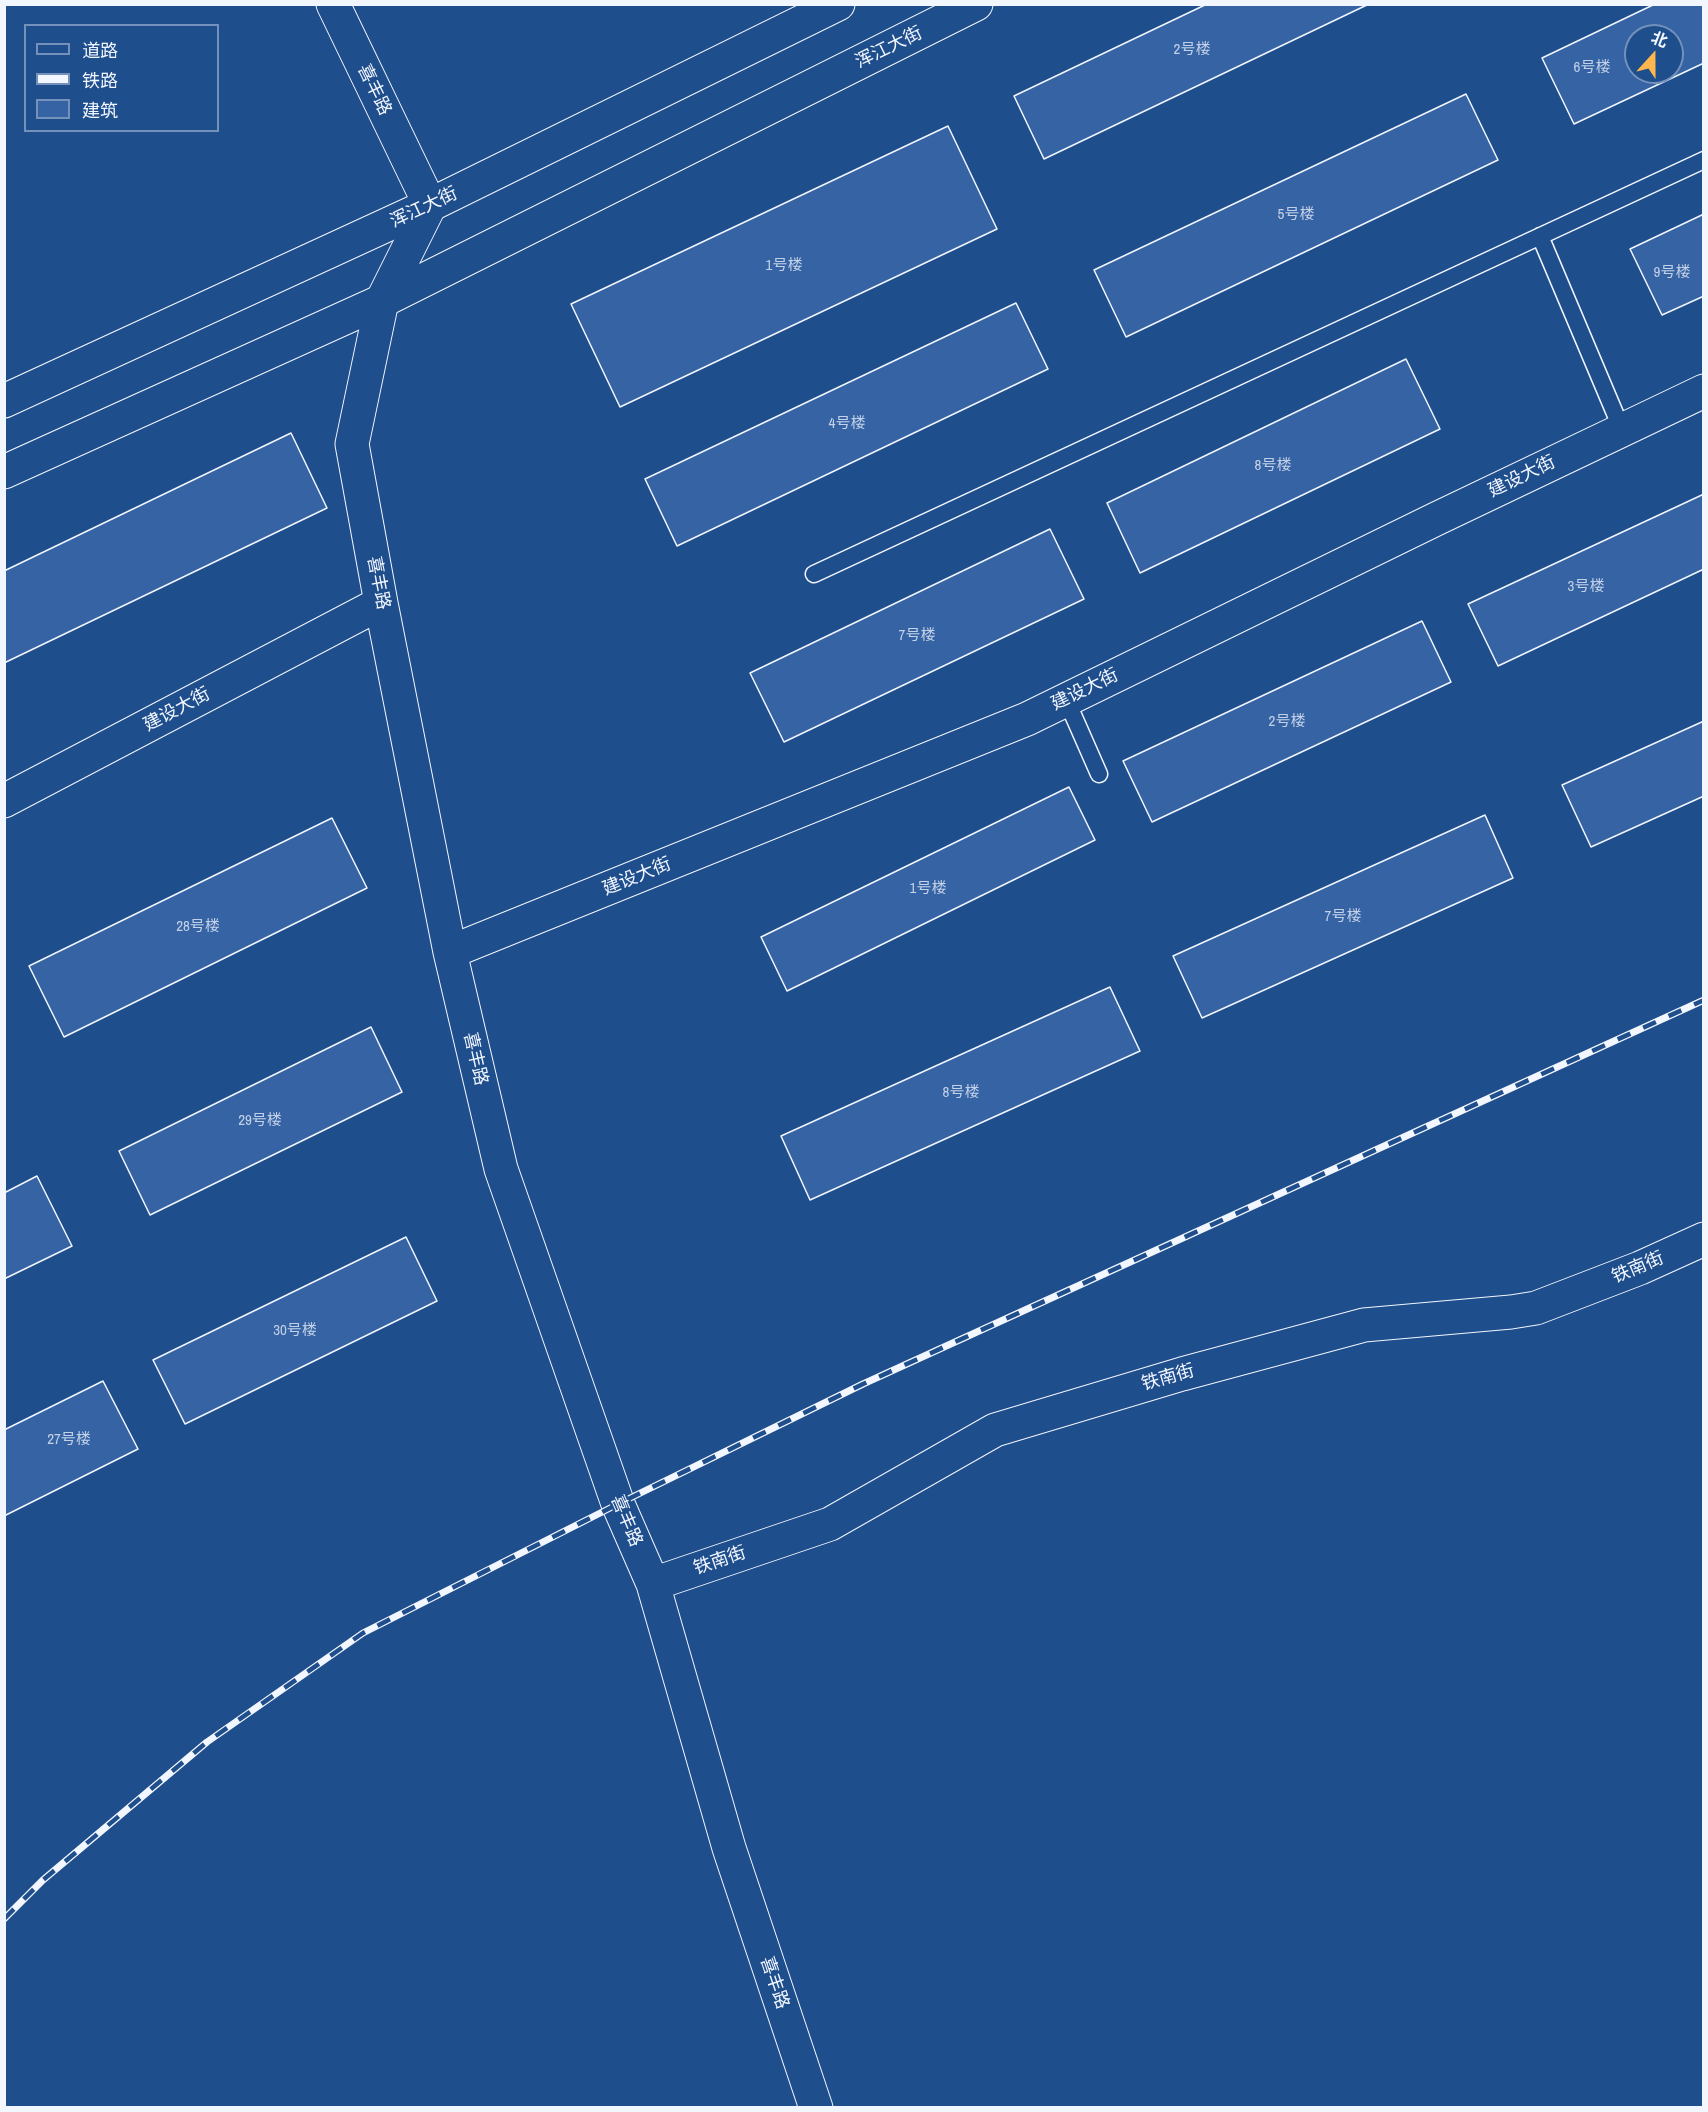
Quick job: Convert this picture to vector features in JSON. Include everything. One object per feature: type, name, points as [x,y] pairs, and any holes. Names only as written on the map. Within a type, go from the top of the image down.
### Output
[{"type":"street","name":"喜丰路","points":[[333,4],[430,205],[382,301],[352,444],[450,952],[501,1169],[618,1504],[653,1584],[729,1848],[816,2108]]},
{"type":"street","name":"浑江大街","points":[[4,401],[430,205],[838,4]]},
{"type":"street","name":"浑江大街","points":[[4,472],[382,301],[976,4]]},
{"type":"street","name":"建设大街","points":[[450,952],[1016,723],[1704,391]]},
{"type":"street","name":"建设大街","points":[[4,801],[381,603]]},
{"type":"street","name":"铁南街","points":[[653,1584],[830,1524],[995,1430],[1182,1374],[1364,1325],[1536,1308],[1640,1269],[1704,1239]]},
{"type":"lane","points":[[814,574],[1704,160]]},
{"type":"lane","points":[[1540,236],[1622,429]]},
{"type":"lane","points":[[1066,699],[1099,774]]},
{"type":"building","points":[[1207,4],[1369,4],[1044,159],[1014,96]]},
{"type":"building","points":[[1655,4],[1704,4],[1704,63],[1684,72],[1684,24],[1624,24],[1624,84],[1659,84],[1574,124],[1542,58]]},
{"type":"building","points":[[1466,94],[1498,160],[1126,337],[1094,270]]},
{"type":"building","points":[[948,126],[997,229],[620,407],[571,304]]},
{"type":"building","points":[[1704,214],[1704,296],[1662,315],[1630,249]]},
{"type":"building","points":[[1016,303],[1048,369],[677,546],[645,479]]},
{"type":"building","points":[[1406,359],[1440,429],[1140,573],[1107,503]]},
{"type":"building","points":[[291,433],[327,508],[4,663],[4,571]]},
{"type":"building","points":[[1704,494],[1704,569],[1498,666],[1468,604]]},
{"type":"building","points":[[1050,529],[1084,599],[784,742],[750,673]]},
{"type":"building","points":[[1422,621],[1451,682],[1152,822],[1123,761]]},
{"type":"building","points":[[1704,721],[1704,796],[1591,847],[1562,785]]},
{"type":"building","points":[[1069,787],[1095,840],[787,991],[761,937]]},
{"type":"building","points":[[1485,815],[1513,878],[1202,1018],[1173,956]]},
{"type":"building","points":[[332,818],[367,888],[64,1037],[29,966]]},
{"type":"building","points":[[1110,987],[1140,1051],[810,1200],[781,1136]]},
{"type":"building","points":[[371,1027],[402,1092],[150,1215],[119,1151]]},
{"type":"building","points":[[37,1176],[72,1246],[4,1279],[4,1193]]},
{"type":"building","points":[[406,1237],[437,1301],[185,1424],[153,1360]]},
{"type":"building","points":[[103,1381],[138,1449],[4,1516],[4,1430]]},
{"type":"railway","points":[[4,1919],[43,1880],[207,1742],[363,1633],[863,1384],[1704,1000]]}]
